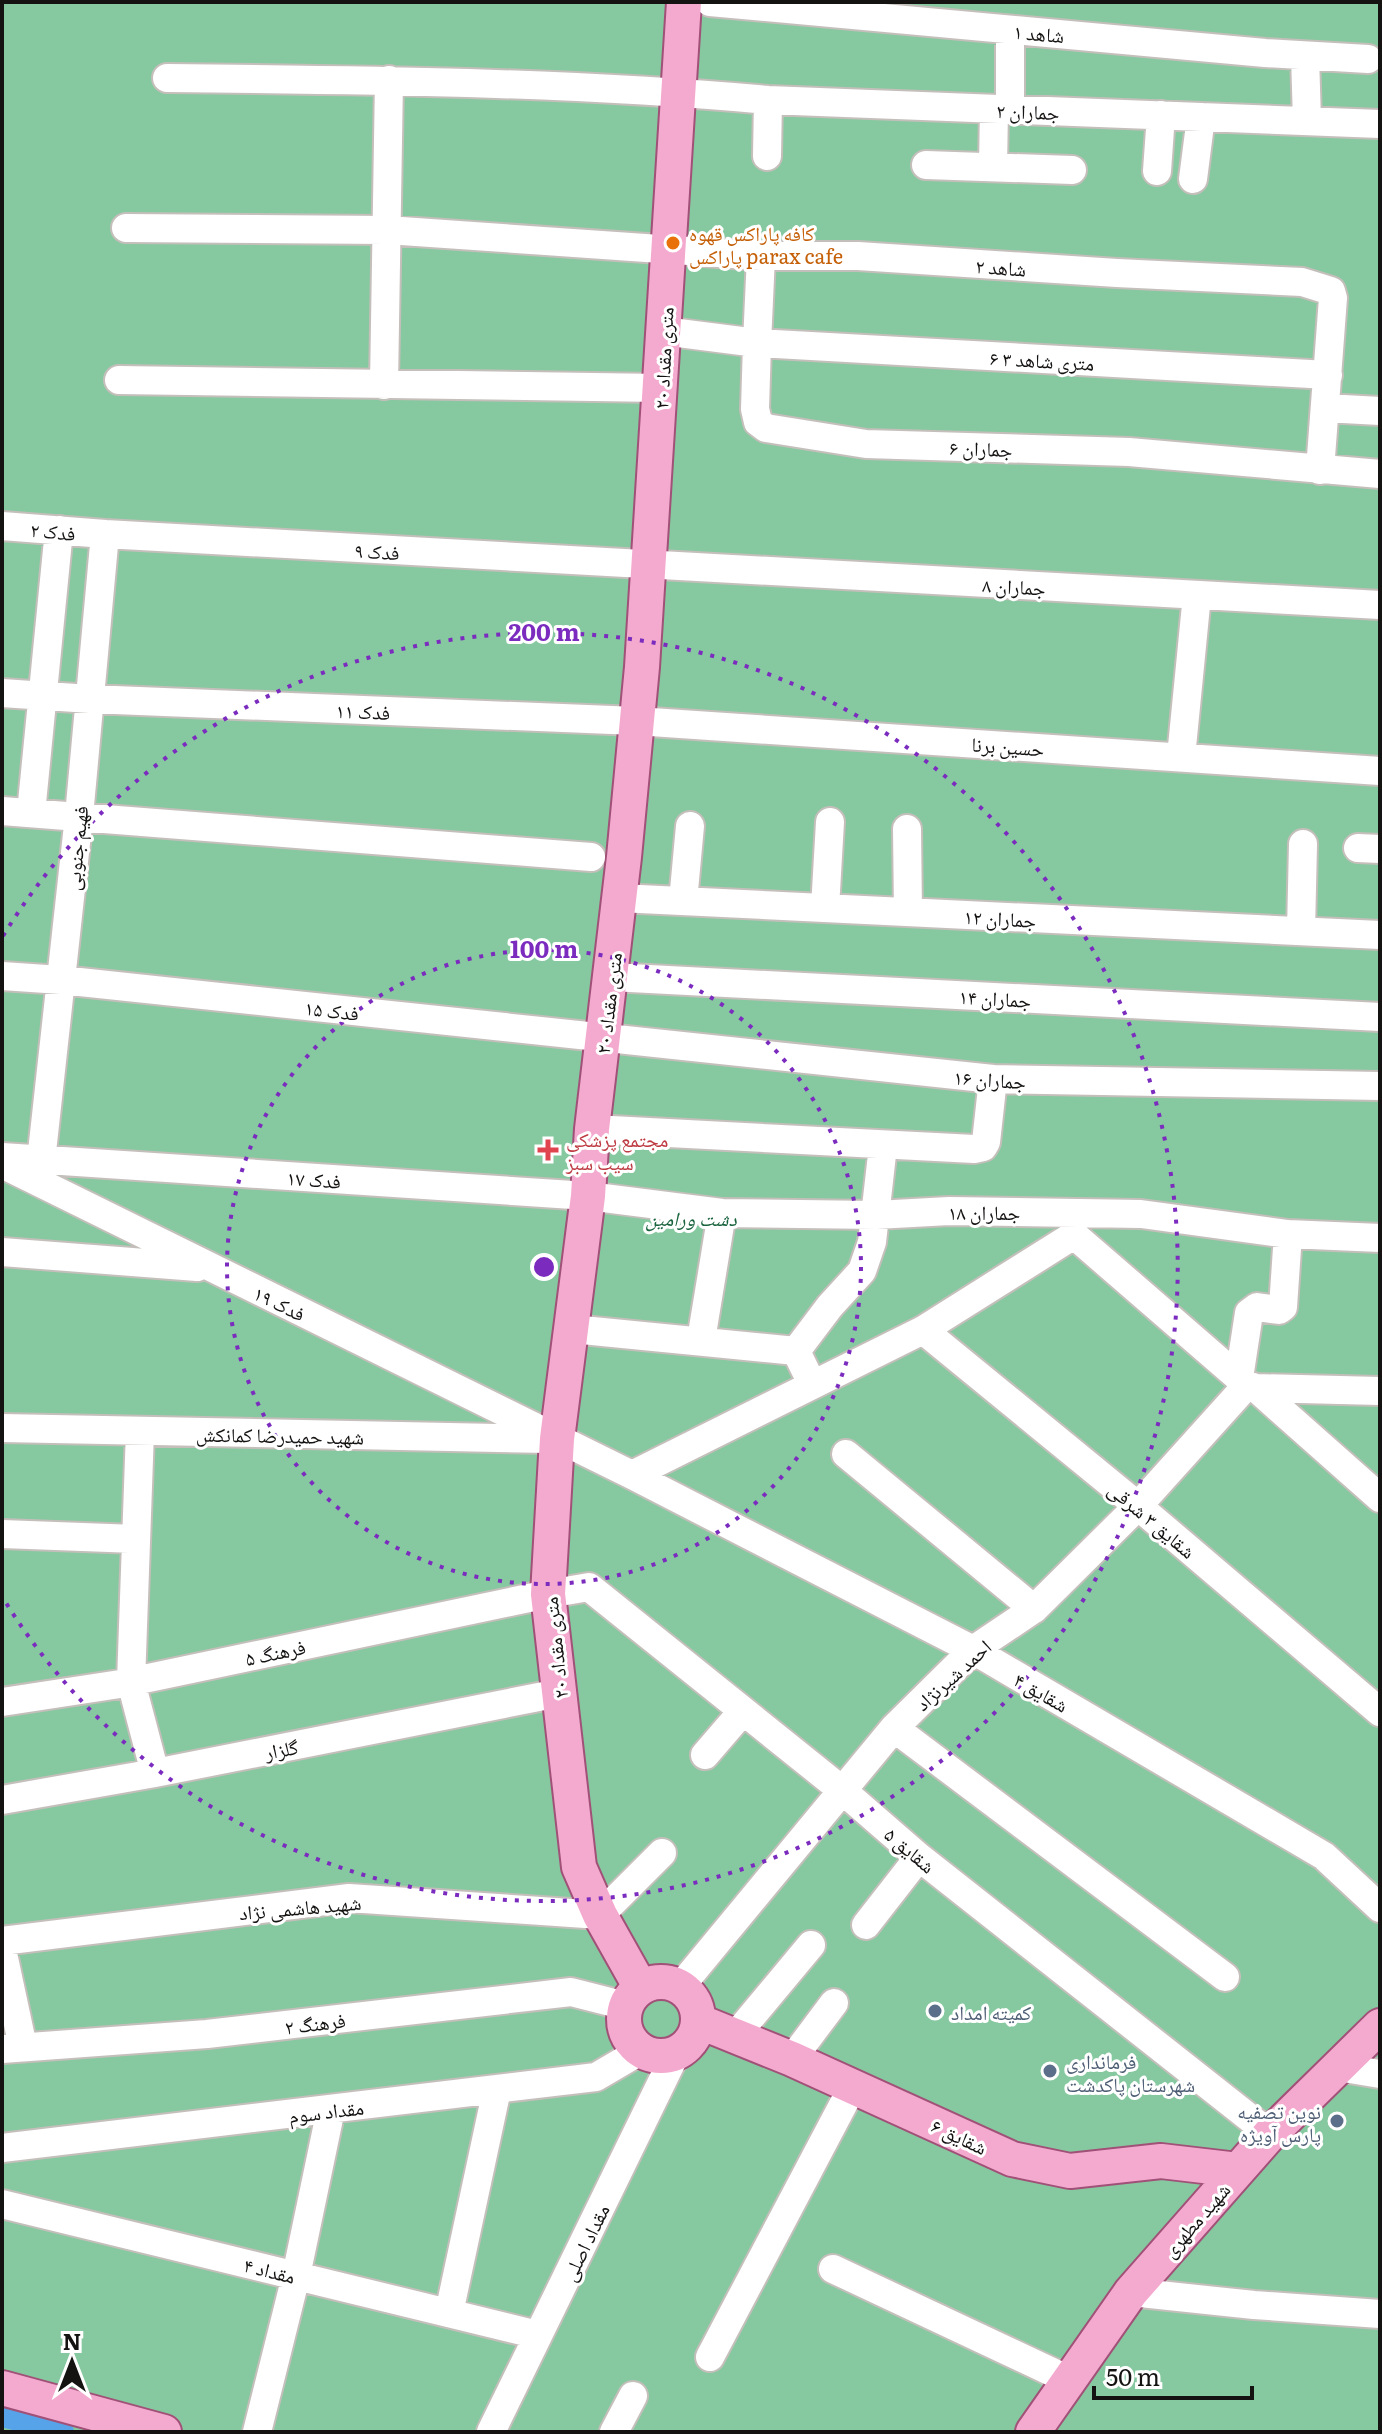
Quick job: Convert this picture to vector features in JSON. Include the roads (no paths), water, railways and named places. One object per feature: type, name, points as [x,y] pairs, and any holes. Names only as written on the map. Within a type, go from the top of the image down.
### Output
[{"type":"main road","name":"۲۰ متری مقداد","points":[[634,1997],[579,1867],[548,1594],[557,1439],[588,1196],[592,1129],[611,977],[636,721],[661,388],[684,2]]},
{"type":"main road","points":[[667,1982],[680,1987],[697,2008],[695,2034],[676,2053],[653,2055],[642,2050],[632,2042],[626,2031],[634,1997],[654,1983],[667,1982]]},
{"type":"main road","name":"شقایق ۶","points":[[698,2021],[792,2059],[1012,2159],[1070,2171],[1161,2161],[1238,2170]]},
{"type":"main road","name":"شهید مطهری","points":[[1033,2432],[1131,2292],[1270,2134],[1380,2026]]},
{"type":"main road","points":[[2,2388],[164,2432]]},
{"type":"street","name":"شاهد ۱","points":[[710,2],[1305,56],[1368,59]]},
{"type":"street","points":[[993,167],[1010,30]]},
{"type":"street","points":[[1305,56],[1307,121]]},
{"type":"street","name":"جماران ۲","points":[[167,78],[389,80],[677,92],[768,100],[1380,124]]},
{"type":"street","points":[[384,385],[389,80]]},
{"type":"street","points":[[767,156],[768,100]]},
{"type":"street","points":[[1157,171],[1161,115]]},
{"type":"street","points":[[1193,179],[1201,117]]},
{"type":"street","points":[[926,165],[1072,170]]},
{"type":"street","name":"شاهد ۲","points":[[126,228],[387,230],[761,256],[858,256],[1302,282],[1331,291],[1333,298],[1328,375]]},
{"type":"street","points":[[663,331],[757,343],[761,256]]},
{"type":"street","name":"۶ متری شاهد ۳","points":[[757,343],[1328,375]]},
{"type":"street","name":"جماران ۶","points":[[757,343],[755,409],[758,422],[766,428],[866,444],[1129,452],[1380,474]]},
{"type":"street","points":[[1320,470],[1328,375]]},
{"type":"street","points":[[119,380],[661,388]]},
{"type":"street","points":[[1325,408],[1380,411]]},
{"type":"street","name":"فدک ۲","points":[[2,526],[105,534]]},
{"type":"street","points":[[31,813],[59,530]]},
{"type":"street","name":"فدک ۹","points":[[105,534],[648,565]]},
{"type":"street","name":"فهیم جنوبی","points":[[41,1161],[79,816],[105,534]]},
{"type":"street","name":"جماران ۸","points":[[648,565],[1380,605]]},
{"type":"street","points":[[1181,757],[1197,595]]},
{"type":"street","name":"فدک ۱۱","points":[[2,693],[636,721]]},
{"type":"street","name":"حسین برنا","points":[[636,721],[1380,771]]},
{"type":"street","points":[[2,811],[591,857]]},
{"type":"street","points":[[825,908],[830,822]]},
{"type":"street","points":[[683,901],[690,826]]},
{"type":"street","points":[[907,829],[908,912]]},
{"type":"street","points":[[1301,931],[1303,844]]},
{"type":"street","name":"جماران ۱۲","points":[[619,898],[1380,935]]},
{"type":"street","name":"فدک ۱۵","points":[[2,976],[602,1038]]},
{"type":"street","name":"جماران ۱۴","points":[[611,977],[1380,1017]]},
{"type":"street","name":"جماران ۱۶","points":[[602,1038],[993,1079],[1380,1086]]},
{"type":"street","points":[[592,1129],[883,1146],[983,1147],[993,1079]]},
{"type":"street","points":[[796,1351],[830,1306],[862,1271],[872,1242],[883,1146]]},
{"type":"street","name":"فدک ۱۷","points":[[2,1157],[588,1196]]},
{"type":"street","name":"فدک ۱۹","points":[[2,1164],[557,1439]]},
{"type":"street","name":"جماران ۱۸","points":[[588,1196],[722,1213],[876,1215],[949,1211],[1074,1223],[1141,1214],[1288,1234],[1380,1238]]},
{"type":"street","points":[[701,1340],[722,1213]]},
{"type":"street","points":[[632,1475],[923,1330],[1074,1223],[1248,1384],[1380,1498]]},
{"type":"street","points":[[1248,1384],[1249,1313],[1257,1307],[1279,1310],[1283,1307],[1288,1234]]},
{"type":"street","points":[[2,1252],[213,1268]]},
{"type":"street","points":[[572,1329],[796,1351]]},
{"type":"street","name":"شقایق ۳ شرقی","points":[[923,1330],[1138,1506],[1380,1712]]},
{"type":"street","points":[[796,1351],[812,1384]]},
{"type":"street","points":[[1248,1384],[1380,1391]]},
{"type":"street","name":"احمد شیرنژاد","points":[[680,1987],[894,1728],[973,1650],[1034,1609],[1138,1506],[1248,1384]]},
{"type":"street","name":"شهید حمیدرضا کمانکش","points":[[2,1428],[557,1439]]},
{"type":"street","points":[[140,1431],[131,1682],[155,1773]]},
{"type":"street","name":"شقایق ۴","points":[[557,1439],[973,1650],[1324,1856],[1380,1908]]},
{"type":"street","points":[[846,1454],[1034,1609]]},
{"type":"street","points":[[2,1534],[136,1539]]},
{"type":"street","name":"شقایق ۵","points":[[548,1594],[589,1587],[843,1791],[919,1857],[1270,2134]]},
{"type":"street","name":"فرهنگ ۵","points":[[2,1702],[131,1682],[548,1594]]},
{"type":"street","name":"گلزار","points":[[2,1800],[559,1693]]},
{"type":"street","points":[[705,1755],[742,1712]]},
{"type":"street","points":[[894,1728],[1225,1977]]},
{"type":"street","points":[[600,1915],[662,1853]]},
{"type":"street","points":[[866,1925],[919,1857]]},
{"type":"street","name":"شهید هاشمی نژاد","points":[[2,1941],[349,1898],[600,1915]]},
{"type":"street","points":[[736,2035],[811,1945]]},
{"type":"street","points":[[2,1949],[12,2048]]},
{"type":"street","name":"فرهنگ ۲","points":[[12,2048],[207,2034],[571,1992],[634,1997]]},
{"type":"street","points":[[792,2059],[834,2003]]},
{"type":"street","name":"مقداد سوم","points":[[2,2148],[596,2077],[642,2050]]},
{"type":"street","name":"مقداد اصلی","points":[[491,2432],[676,2053]]},
{"type":"street","points":[[1338,2067],[1380,2074]]},
{"type":"street","points":[[710,2357],[853,2086]]},
{"type":"street","points":[[449,2313],[497,2089]]},
{"type":"street","points":[[257,2432],[296,2276],[331,2109]]},
{"type":"street","name":"مقداد ۴","points":[[2,2204],[538,2335]]},
{"type":"street","points":[[833,2269],[1069,2380]]},
{"type":"street","points":[[1131,2292],[1380,2314]]},
{"type":"street","points":[[614,2432],[633,2396]]},
{"type":"waterway","points":[[2,2416],[63,2432]]},
{"type":"place","name":"کافه پاراکس قهوه پاراکس parax cafe","points":[[673,243]]},
{"type":"place","name":"مجتمع پزشکی سیب سبز","points":[[548,1150]]},
{"type":"place","name":"کمیته امداد","points":[[935,2011]]},
{"type":"place","name":"فرمانداری شهرستان پاکدشت","points":[[1050,2071]]},
{"type":"place","name":"نوین تصفیه پارس آویژه","points":[[1337,2121]]},
{"type":"park label","name":"دشت ورامین","points":[[691,1217]]}]
